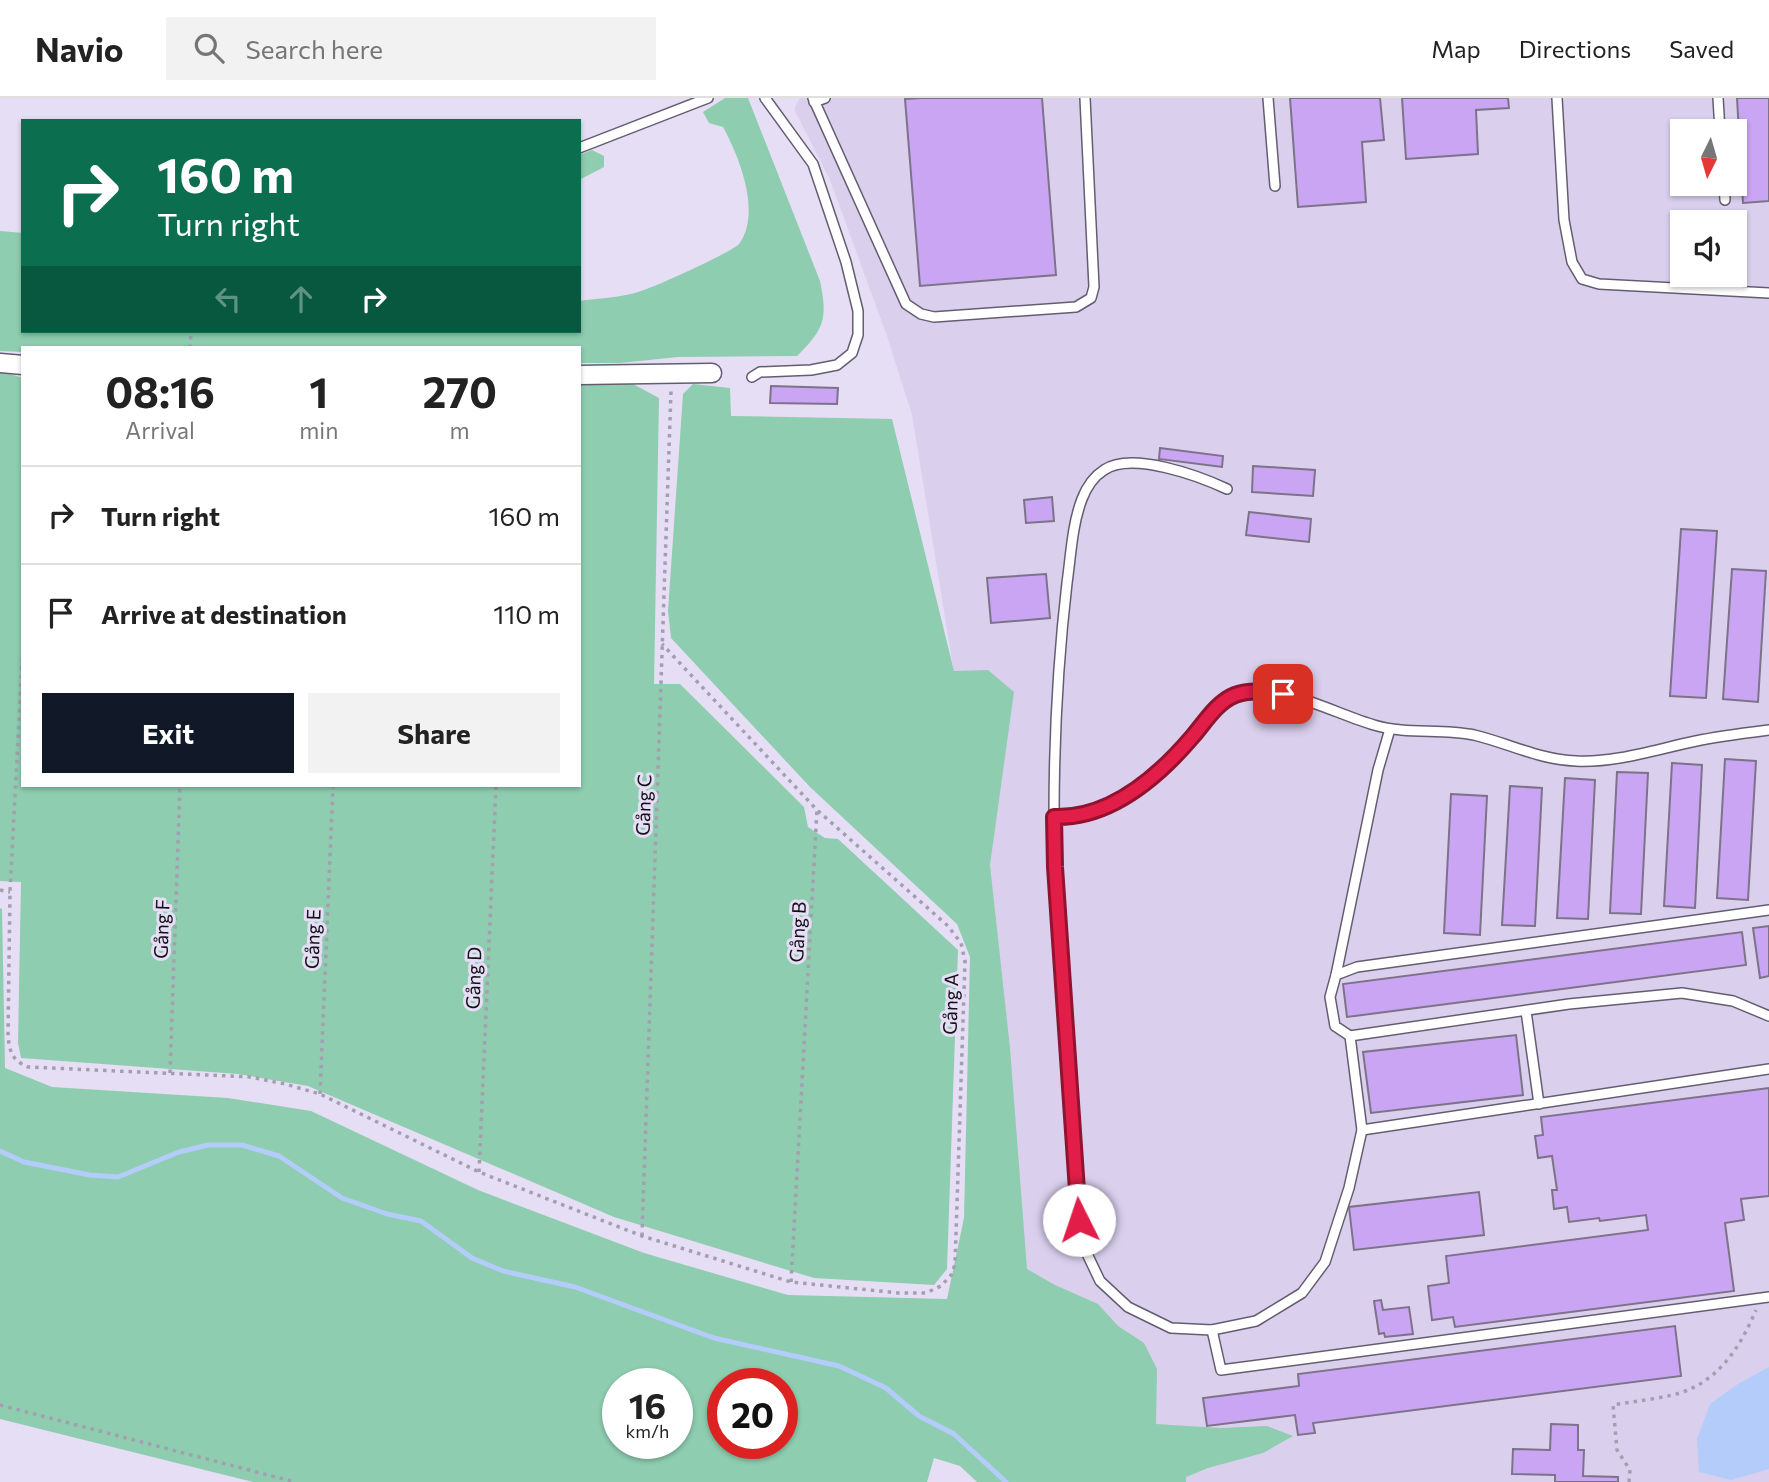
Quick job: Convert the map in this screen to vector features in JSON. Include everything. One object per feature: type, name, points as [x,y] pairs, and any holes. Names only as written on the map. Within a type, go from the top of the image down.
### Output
[{"type":"street","points":[[0,363],[21,365]]},
{"type":"street","points":[[581,374],[712,373]]},
{"type":"lane","points":[[581,147],[708,98]]},
{"type":"lane","points":[[752,377],[760,372],[811,370],[837,365],[852,353],[858,335],[859,312],[846,262],[813,164],[765,98]]},
{"type":"lane","points":[[825,98],[814,100],[906,304],[921,314],[934,317],[1076,307],[1091,298],[1094,287],[1084,98]]},
{"type":"lane","points":[[1268,98],[1275,186]]},
{"type":"lane","points":[[1557,98],[1564,220],[1572,262],[1582,279],[1599,284],[1769,293]]},
{"type":"lane","points":[[1718,98],[1719,119]]},
{"type":"lane","points":[[1725,196],[1725,200]]},
{"type":"lane","points":[[1227,489],[1204,478],[1172,469],[1128,463],[1107,467],[1091,480],[1082,499],[1073,539],[1065,604],[1054,770],[1055,867],[1080,1239],[1100,1281],[1128,1307],[1171,1328],[1212,1330],[1256,1321],[1302,1293],[1325,1262],[1349,1188],[1362,1130],[1350,1036]]},
{"type":"lane","points":[[1054,817],[1091,813],[1122,799],[1154,774],[1190,739],[1214,710],[1233,695],[1256,691],[1283,694],[1376,726],[1406,732],[1441,731],[1473,735],[1539,756],[1576,761],[1622,757],[1698,740],[1769,730]]},
{"type":"lane","points":[[1390,729],[1378,770],[1330,997],[1335,1026],[1350,1036],[1526,1011],[1682,993],[1733,1001],[1769,1016]]},
{"type":"lane","points":[[1336,975],[1357,967],[1769,910]]},
{"type":"lane","points":[[1526,1011],[1539,1104]]},
{"type":"lane","points":[[1362,1130],[1769,1069]]},
{"type":"lane","points":[[1212,1330],[1221,1370],[1765,1297]]},
{"type":"path","name":"Gång C","points":[[642,1236],[671,374]]},
{"type":"path","points":[[662,644],[817,810]]},
{"type":"path","points":[[21,680],[10,892],[8,1036],[9,1052],[17,1062],[28,1066],[251,1077],[285,1084],[320,1094],[479,1172],[642,1236],[791,1282]]},
{"type":"path","name":"Gång F","points":[[170,1073],[180,787]]},
{"type":"path","name":"Gång E","points":[[320,1094],[333,787]]},
{"type":"path","name":"Gång D","points":[[479,1172],[496,787]]},
{"type":"path","name":"Gång A","points":[[791,1282],[899,1293],[926,1293],[941,1286],[952,1274],[956,1264],[965,961],[961,943],[948,926],[817,810]]},
{"type":"path","name":"Gång B","points":[[791,1282],[817,810]]},
{"type":"path","points":[[0,890],[10,892]]},
{"type":"path","points":[[1629,1482],[1630,1470],[1617,1450],[1613,1405],[1687,1391],[1719,1371],[1745,1336],[1765,1297]]},
{"type":"path","points":[[0,1405],[295,1482]]},
{"type":"shaded area","points":[[800,98],[1769,98],[1769,1482],[1152,1482],[1025,1272],[983,851],[912,415],[887,336],[830,180],[794,109]]},
{"type":"green space","points":[[725,98],[748,98],[820,281],[824,305],[822,323],[797,356],[678,357],[620,363],[581,363],[581,346],[21,346],[21,352],[0,351],[0,231],[21,233],[21,333],[581,333],[581,301],[623,296],[646,289],[674,278],[739,244],[746,231],[748,217],[746,185],[723,127],[709,123],[703,112]]},
{"type":"green space","points":[[592,150],[604,156],[604,167],[581,179],[581,154]]},
{"type":"green space","points":[[0,371],[21,377],[21,787],[581,787],[581,382],[633,384],[659,398],[654,684],[680,684],[804,807],[808,827],[825,838],[838,839],[958,950],[947,1269],[934,1285],[814,1278],[614,1217],[308,1086],[238,1074],[21,1058],[18,1043],[21,882],[0,881]]},
{"type":"green space","points":[[693,384],[730,388],[731,416],[892,419],[954,671],[988,670],[1014,692],[990,865],[1010,1048],[1027,1269],[1098,1304],[1118,1326],[1144,1343],[1157,1369],[1156,1424],[1220,1428],[1267,1426],[1293,1436],[1263,1453],[1186,1477],[1186,1482],[977,1482],[960,1466],[934,1458],[927,1482],[253,1482],[0,1419],[0,908],[5,1068],[52,1087],[228,1098],[311,1111],[478,1190],[644,1253],[788,1295],[947,1299],[964,1218],[970,957],[957,924],[810,787],[671,638],[668,611],[683,394]]},
{"type":"water","points":[[1769,1367],[1769,1469],[1731,1480],[1699,1472],[1697,1439],[1710,1404]]},
{"type":"building","points":[[1042,98],[1056,275],[920,286],[905,99]]},
{"type":"building","points":[[1290,98],[1380,98],[1384,140],[1362,142],[1366,202],[1298,207]]},
{"type":"building","points":[[1402,98],[1508,98],[1509,108],[1476,110],[1478,154],[1406,159]]},
{"type":"building","points":[[1737,98],[1769,98],[1769,201],[1743,203],[1743,196],[1747,196],[1747,119],[1738,119]]},
{"type":"building","points":[[771,386],[838,388],[837,404],[770,403]]},
{"type":"building","points":[[1160,448],[1223,456],[1222,467],[1159,459]]},
{"type":"building","points":[[1253,466],[1315,470],[1313,496],[1252,492]]},
{"type":"building","points":[[1052,497],[1054,521],[1026,523],[1024,500]]},
{"type":"building","points":[[1249,512],[1311,519],[1309,542],[1246,535]]},
{"type":"building","points":[[1681,529],[1717,531],[1706,698],[1670,696]]},
{"type":"building","points":[[1732,569],[1766,571],[1758,702],[1723,699]]},
{"type":"building","points":[[1046,574],[1050,618],[991,623],[987,578]]},
{"type":"building","points":[[1725,759],[1756,761],[1748,900],[1717,898]]},
{"type":"building","points":[[1672,763],[1702,765],[1695,908],[1664,906]]},
{"type":"building","points":[[1617,772],[1648,773],[1641,914],[1610,913]]},
{"type":"building","points":[[1565,778],[1595,780],[1588,919],[1557,918]]},
{"type":"building","points":[[1510,786],[1542,788],[1535,926],[1502,925]]},
{"type":"building","points":[[1451,794],[1487,796],[1480,935],[1444,933]]},
{"type":"building","points":[[1769,926],[1769,976],[1760,978],[1753,928]]},
{"type":"building","points":[[1742,932],[1746,965],[1347,1017],[1343,984]]},
{"type":"building","points":[[1516,1035],[1523,1095],[1371,1113],[1363,1052]]},
{"type":"building","points":[[1769,1088],[1769,1196],[1741,1199],[1744,1220],[1725,1223],[1734,1291],[1455,1327],[1453,1317],[1432,1320],[1428,1286],[1449,1283],[1446,1256],[1648,1230],[1646,1215],[1569,1222],[1567,1207],[1554,1209],[1552,1190],[1557,1190],[1552,1156],[1538,1158],[1535,1136],[1543,1135],[1541,1117]]},
{"type":"building","points":[[1479,1192],[1484,1235],[1354,1250],[1349,1207]]},
{"type":"building","points":[[1381,1300],[1383,1310],[1409,1307],[1413,1334],[1385,1337],[1384,1333],[1379,1334],[1374,1301]]},
{"type":"building","points":[[1675,1326],[1681,1376],[1313,1423],[1315,1433],[1298,1435],[1295,1415],[1207,1426],[1203,1398],[1299,1386],[1298,1374]]},
{"type":"building","points":[[1551,1424],[1578,1425],[1578,1450],[1584,1450],[1583,1476],[1618,1477],[1618,1482],[1555,1482],[1555,1475],[1512,1474],[1513,1449],[1550,1450]]},
{"type":"waterway","points":[[0,1151],[24,1162],[90,1175],[118,1177],[179,1152],[208,1145],[242,1145],[279,1156],[342,1198],[387,1214],[421,1221],[472,1258],[503,1271],[575,1287],[714,1338],[839,1366],[886,1388],[919,1416],[954,1434],[1006,1482]]},
{"type":"route","points":[[1079,1220],[1054,817],[1091,813],[1122,799],[1154,774],[1190,739],[1214,710],[1233,695],[1256,691],[1283,694]]}]
